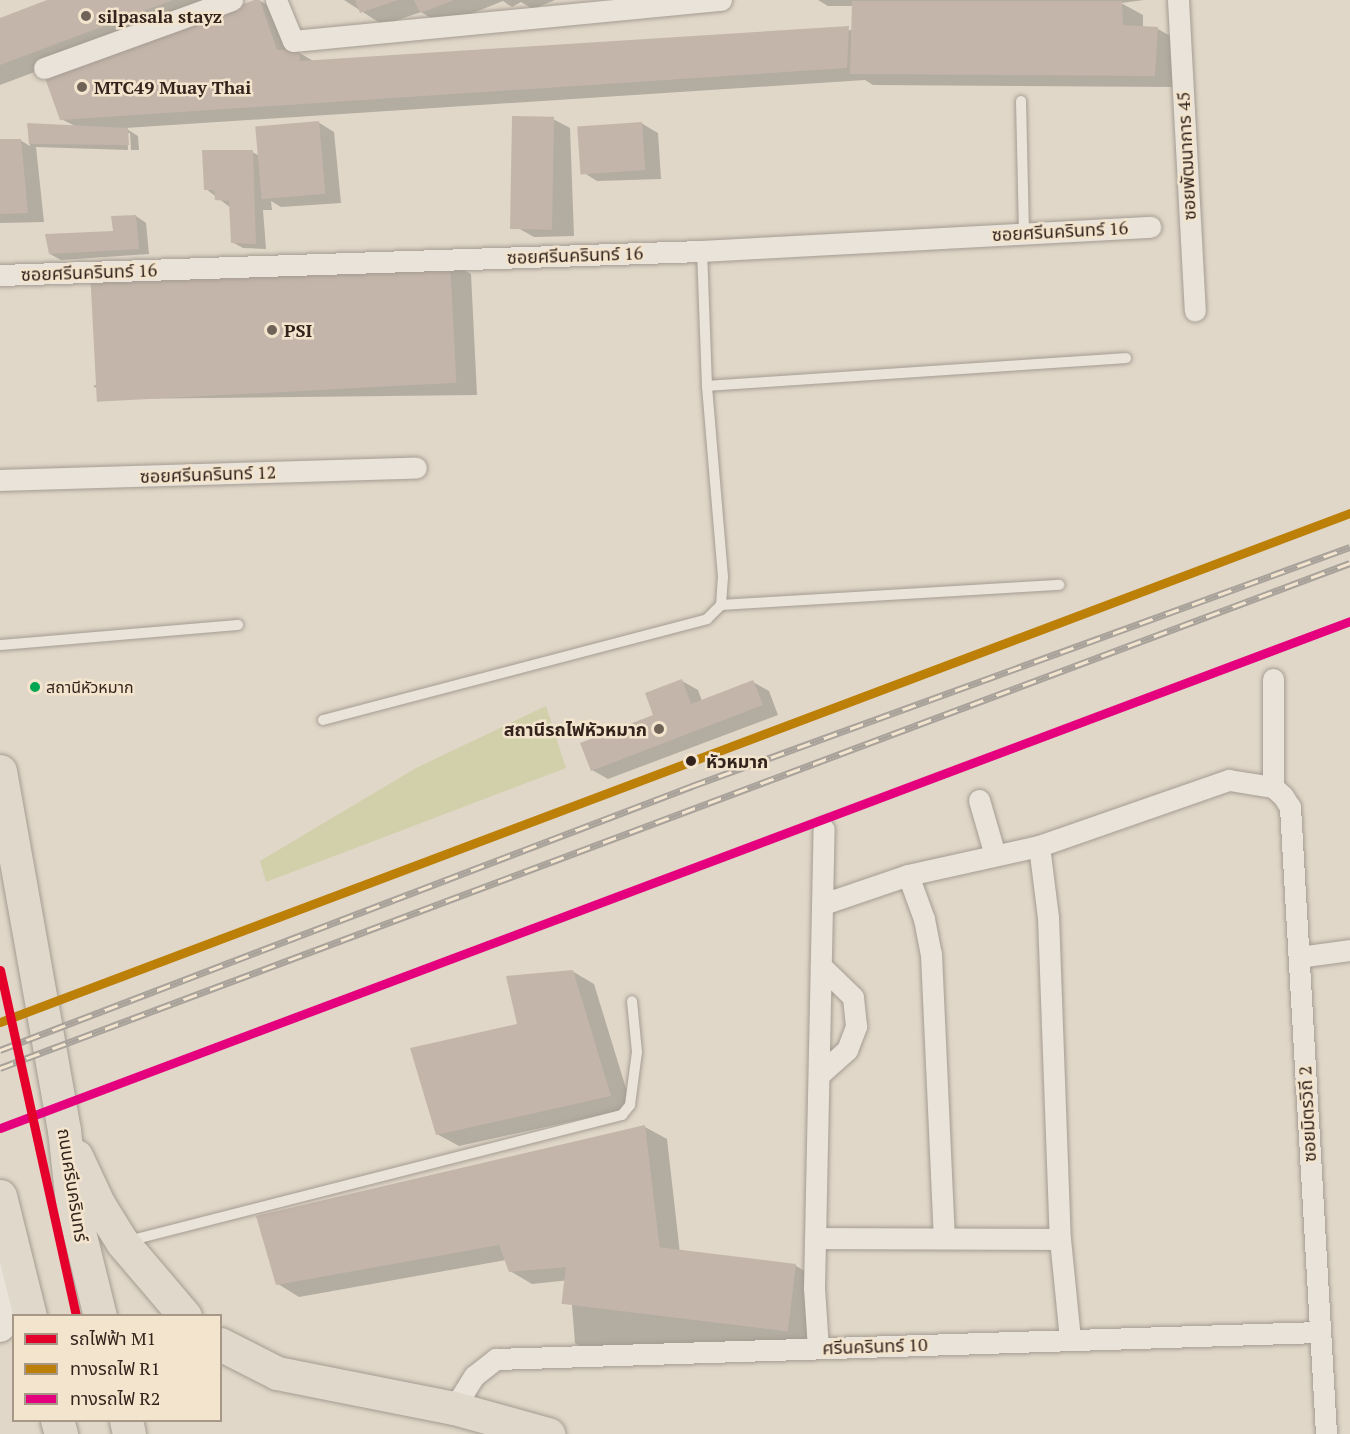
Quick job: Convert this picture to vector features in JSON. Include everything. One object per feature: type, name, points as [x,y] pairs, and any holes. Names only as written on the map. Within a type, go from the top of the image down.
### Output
[{"type":"main road","name":"ถนนศรีนครินทร์","points":[[0,771],[64,1130],[72,1203],[100,1314]]},
{"type":"main road","points":[[0,894],[72,1203]]},
{"type":"main road","points":[[64,1130],[99,1205],[122,1242],[183,1314]]},
{"type":"main road","points":[[0,1196],[30,1314]]},
{"type":"main road","points":[[0,1261],[3,1293],[0,1327]]},
{"type":"main road","points":[[222,1345],[277,1373],[454,1408],[548,1434]]},
{"type":"street","points":[[44,68],[232,0]]},
{"type":"street","points":[[276,0],[293,41],[721,0]]},
{"type":"street","name":"ซอยพัฒนาการ 45","points":[[1178,0],[1195,312]]},
{"type":"street","name":"ซอยศรีนครินทร์ 16","points":[[0,275],[702,251],[1024,231],[1150,226]]},
{"type":"street","name":"ซอยศรีนครินทร์ 12","points":[[0,480],[416,468]]},
{"type":"street","name":"ซอยมิตรวิถี 2","points":[[1273,679],[1278,791],[1290,807],[1326,1434]]},
{"type":"street","points":[[823,903],[908,875],[1039,846],[1229,780],[1278,791]]},
{"type":"street","points":[[979,800],[995,855]]},
{"type":"street","points":[[818,1348],[815,1238],[824,829]]},
{"type":"street","points":[[1039,846],[1048,917],[1060,1239],[1070,1340]]},
{"type":"street","points":[[908,875],[924,919],[932,954],[944,1237]]},
{"type":"street","points":[[1299,957],[1350,950]]},
{"type":"street","points":[[819,1075],[848,1050],[856,1026],[853,997],[821,966]]},
{"type":"street","points":[[815,1238],[1060,1239]]},
{"type":"street","name":"ศรีนครินทร์ 10","points":[[454,1408],[474,1376],[496,1359],[1320,1332]]},
{"type":"lane","points":[[1021,101],[1024,231]]},
{"type":"lane","points":[[323,720],[707,619],[721,605],[723,577],[707,386],[702,251]]},
{"type":"lane","points":[[707,386],[1126,358]]},
{"type":"lane","points":[[721,605],[1059,585]]},
{"type":"lane","points":[[0,645],[238,625]]},
{"type":"lane","points":[[122,1242],[622,1115],[630,1106],[637,1052],[632,1001]]},
{"type":"shaded area","points":[[546,706],[566,768],[266,882],[260,861],[416,768]]},
{"type":"building","points":[[47,0],[173,0],[0,65],[0,18]]},
{"type":"building","points":[[254,0],[260,0],[277,50],[299,50],[300,61],[849,26],[847,68],[60,120],[45,78]]},
{"type":"building","points":[[355,0],[398,0],[360,13]]},
{"type":"building","points":[[414,0],[454,0],[420,13]]},
{"type":"building","points":[[852,1],[1122,1],[1123,25],[1158,27],[1155,76],[850,74]]},
{"type":"building","points":[[512,116],[554,117],[552,230],[510,229]]},
{"type":"building","points":[[319,121],[325,194],[262,199],[255,127]]},
{"type":"building","points":[[642,122],[645,170],[581,174],[577,127]]},
{"type":"building","points":[[27,123],[128,128],[129,145],[29,144]]},
{"type":"building","points":[[0,139],[21,139],[28,213],[0,214]]},
{"type":"building","points":[[202,150],[253,150],[256,244],[231,243],[229,201],[215,200],[214,190],[204,190]]},
{"type":"building","points":[[136,215],[139,249],[49,254],[45,234],[113,231],[111,216]]},
{"type":"building","name":"PSI","points":[[450,261],[456,383],[97,402],[90,280]]},
{"type":"building","name":"สถานีรถไฟหัวหมาก","points":[[682,679],[691,704],[753,680],[763,705],[591,771],[580,743],[653,715],[645,693]]},
{"type":"building","points":[[573,970],[611,1096],[436,1135],[410,1048],[517,1024],[506,976]]},
{"type":"building","points":[[645,1125],[661,1259],[509,1272],[499,1245],[276,1285],[256,1216]]},
{"type":"building","points":[[570,1236],[796,1264],[788,1331],[561,1304]]},
{"type":"railway","points":[[0,1022],[1350,513]]},
{"type":"railway","points":[[0,1050],[692,786],[1350,547]]},
{"type":"railway","points":[[0,1068],[1350,563]]},
{"type":"metro line","name":"M1","points":[[0,970],[76,1314]]},
{"type":"rail line","name":"R1","points":[[0,1022],[1350,513]]},
{"type":"rail line","name":"R2","points":[[0,1128],[1350,621]]},
{"type":"place","name":"silpasala stayz","points":[[86,16]]},
{"type":"place","name":"MTC49 Muay Thai","points":[[82,87]]},
{"type":"place","name":"PSI","points":[[272,330]]},
{"type":"place","name":"สถานีหัวหมาก","points":[[35,687]]},
{"type":"place","name":"สถานีรถไฟหัวหมาก","points":[[659,729]]},
{"type":"place","name":"หัวหมาก","points":[[691,761]]}]
